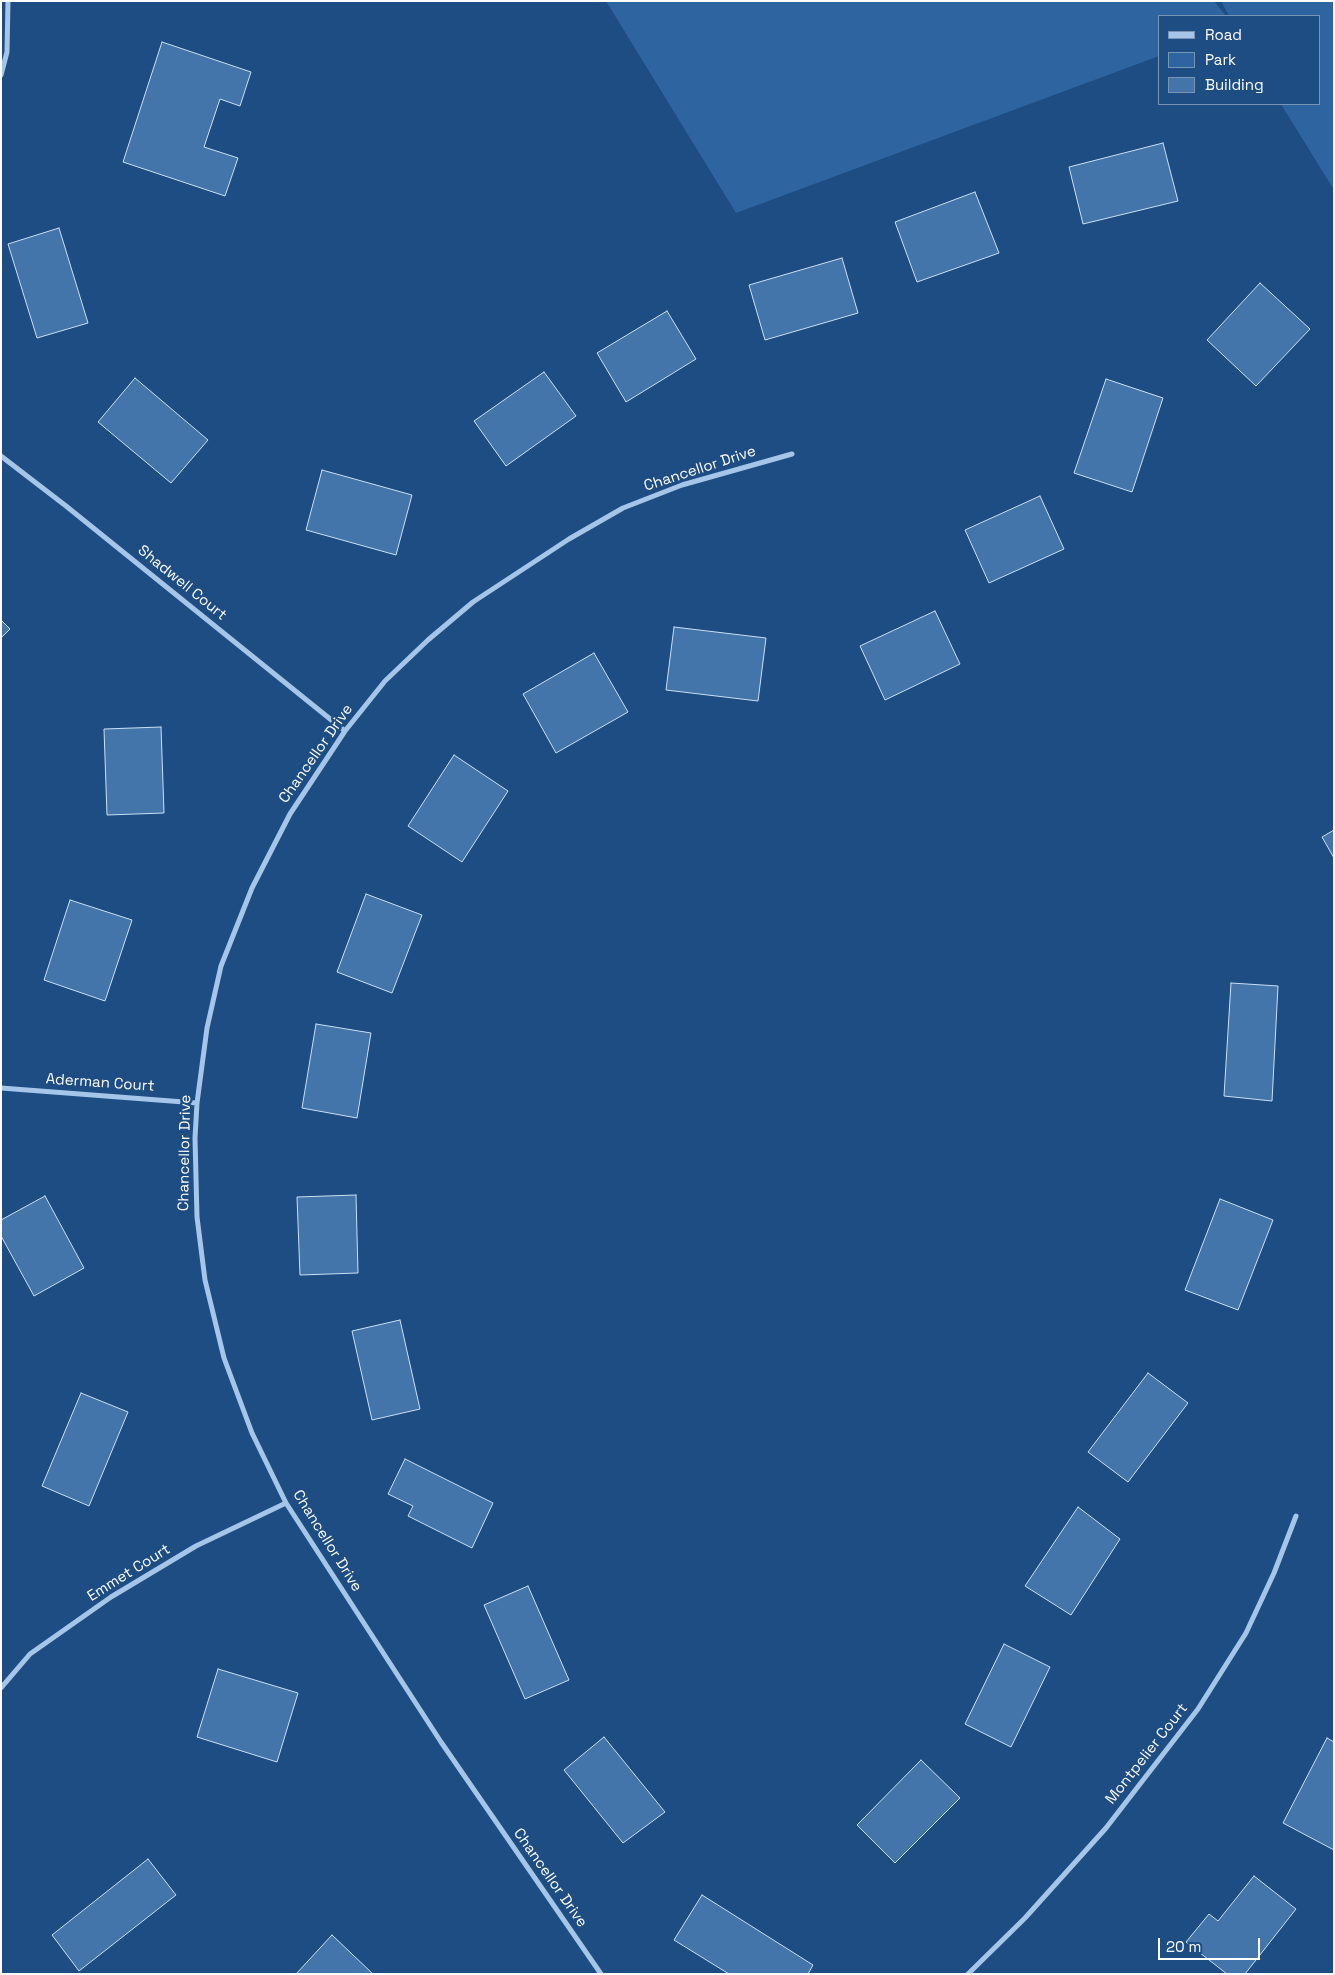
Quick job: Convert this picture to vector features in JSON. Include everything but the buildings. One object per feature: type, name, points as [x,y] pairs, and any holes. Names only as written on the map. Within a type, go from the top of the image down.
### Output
[{"type":"street","points":[[1,75],[7,52],[8,1]]},
{"type":"street","name":"Chancellor Drive","points":[[601,1974],[441,1742],[286,1503],[252,1433],[224,1358],[205,1280],[197,1217],[195,1138],[197,1103],[207,1028],[221,966],[252,888],[290,814],[345,730],[386,681],[428,640],[473,602],[568,539],[623,508],[682,485],[792,454]]},
{"type":"street","name":"Shadwell Court","points":[[1,456],[82,518],[345,730]]},
{"type":"street","name":"Aderman Court","points":[[1,1088],[197,1103]]},
{"type":"street","name":"Emmet Court","points":[[1,1688],[30,1654],[111,1597],[196,1546],[286,1503]]},
{"type":"street","name":"Montpelier Court","points":[[968,1974],[1025,1918],[1106,1828],[1198,1709],[1246,1633],[1274,1572],[1296,1516]]},
{"type":"green space","points":[[606,1],[1214,1],[1225,15],[1158,15],[1158,56],[736,213]]},
{"type":"green space","points":[[1221,1],[1334,1],[1334,190],[1282,105],[1320,105],[1320,15],[1228,15]]}]
